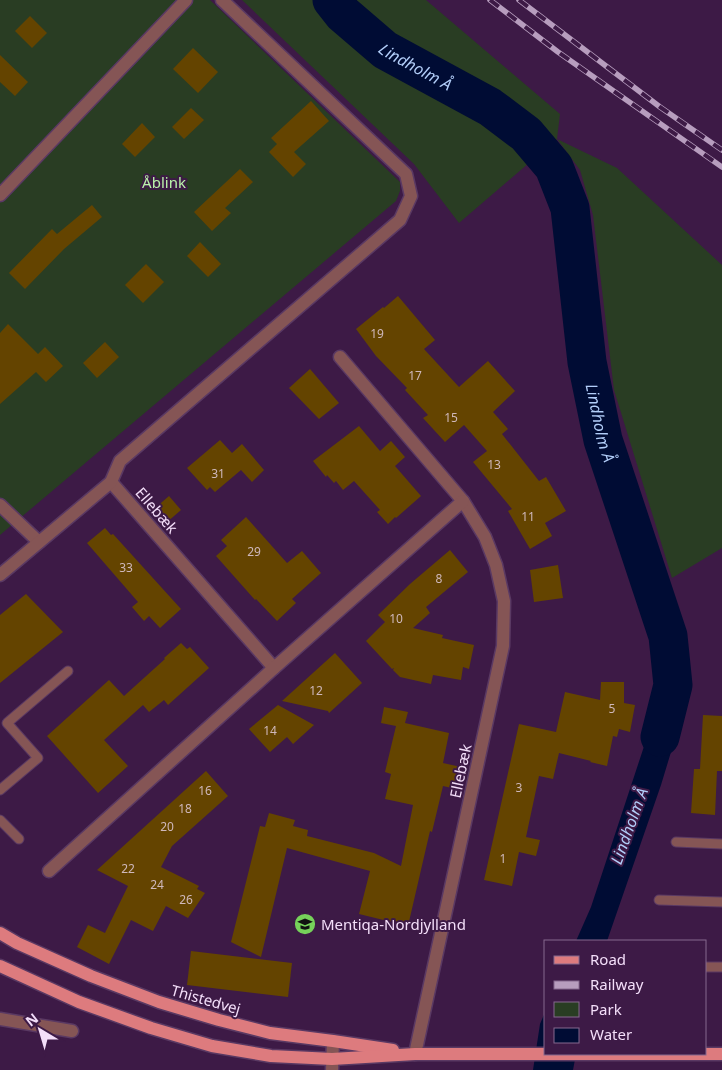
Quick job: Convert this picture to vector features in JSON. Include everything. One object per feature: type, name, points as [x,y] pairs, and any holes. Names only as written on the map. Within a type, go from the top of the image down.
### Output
[{"type":"main road","name":"Thistedvej","points":[[0,933],[17,943],[91,976],[159,1002],[220,1020],[270,1033],[415,1054]]},
{"type":"main road","name":"Thistedvej","points":[[0,966],[79,1002],[151,1028],[212,1046],[271,1056],[332,1065],[415,1054],[544,1055]]},
{"type":"main road","name":"Thistedvej","points":[[707,1054],[722,1054]]},
{"type":"street","points":[[0,195],[186,0]]},
{"type":"street","points":[[0,574],[111,482],[120,462],[400,220],[411,196],[406,174],[222,0]]},
{"type":"street","name":"Ellebæk","points":[[340,357],[463,501],[485,537],[496,565],[504,601],[503,646],[415,1054]]},
{"type":"street","name":"Ellebæk","points":[[111,482],[274,668]]},
{"type":"street","points":[[50,871],[274,668],[463,501]]},
{"type":"street","points":[[0,505],[39,542]]},
{"type":"street","points":[[0,1020],[72,1031]]},
{"type":"street","points":[[332,1065],[333,1041]]},
{"type":"lane","points":[[0,790],[38,758],[7,723],[68,671]]},
{"type":"lane","points":[[0,820],[19,839]]},
{"type":"lane","points":[[676,842],[722,844]]},
{"type":"lane","points":[[659,900],[722,902]]},
{"type":"lane","points":[[707,967],[722,967]]},
{"type":"green space","name":"Åblink","points":[[0,0],[210,0],[400,182],[400,191],[396,201],[0,535]]},
{"type":"green space","points":[[242,0],[426,0],[560,114],[557,139],[459,223],[414,164]]},
{"type":"green space","points":[[557,139],[617,168],[722,265],[722,548],[672,578],[614,390],[593,215],[580,170]]},
{"type":"water","points":[[685,681],[681,719],[661,785],[607,940],[576,940],[591,907],[657,707],[673,685]]},
{"type":"water","points":[[544,1015],[544,1055],[576,1055],[573,1070],[533,1070],[540,1024]]},
{"type":"building","points":[[30,16],[47,33],[32,48],[15,31]]},
{"type":"building","points":[[193,48],[218,72],[198,93],[173,69]]},
{"type":"building","points":[[0,55],[28,82],[15,96],[0,82]]},
{"type":"building","points":[[311,101],[329,121],[294,152],[306,164],[293,177],[269,152],[277,144],[271,138]]},
{"type":"building","points":[[191,108],[204,120],[184,139],[172,127]]},
{"type":"building","points":[[142,123],[155,137],[135,157],[122,144]]},
{"type":"building","points":[[240,169],[253,182],[225,208],[231,213],[212,231],[194,212]]},
{"type":"building","points":[[92,205],[102,217],[64,249],[25,289],[9,273],[52,229],[57,234]]},
{"type":"building","points":[[200,242],[221,264],[208,277],[187,256]]},
{"type":"building","points":[[146,264],[164,282],[143,303],[125,285]]},
{"type":"building","points":[[398,296],[435,340],[424,349],[459,387],[488,361],[515,391],[493,412],[508,429],[502,434],[539,481],[546,477],[566,511],[545,523],[552,536],[530,549],[508,511],[512,509],[473,462],[487,451],[464,425],[445,442],[423,418],[428,415],[405,390],[407,388],[376,356],[356,329]]},
{"type":"building","points":[[8,324],[38,354],[45,347],[63,366],[46,382],[36,372],[0,404],[0,333]]},
{"type":"building","points":[[105,342],[119,357],[97,378],[83,363]]},
{"type":"building","points":[[310,369],[339,403],[319,419],[289,388]]},
{"type":"building","points":[[359,426],[380,451],[391,441],[405,457],[395,466],[421,496],[388,524],[377,512],[380,510],[354,481],[343,490],[336,481],[334,483],[327,475],[326,477],[313,461]]},
{"type":"building","points":[[220,440],[232,453],[242,444],[264,470],[252,482],[241,470],[215,492],[210,487],[207,490],[187,468]]},
{"type":"building","points":[[169,496],[181,510],[166,523],[154,509]]},
{"type":"building","points":[[246,517],[287,563],[302,551],[321,573],[292,599],[296,603],[277,621],[255,600],[216,556],[227,546],[221,540]]},
{"type":"building","points":[[105,528],[111,535],[113,534],[181,609],[160,628],[149,616],[144,621],[132,607],[138,602],[87,543]]},
{"type":"building","points":[[450,550],[468,572],[426,607],[430,613],[413,628],[443,635],[442,638],[474,645],[469,669],[463,667],[461,680],[433,675],[431,684],[400,677],[393,670],[394,668],[392,669],[366,641],[385,622],[378,615],[410,584]]},
{"type":"building","points":[[558,565],[563,598],[534,602],[530,570]]},
{"type":"building","points":[[26,594],[63,632],[0,683],[0,615]]},
{"type":"building","points":[[181,643],[187,649],[190,647],[209,668],[168,705],[164,700],[149,712],[143,705],[104,740],[128,766],[98,793],[47,736],[109,680],[124,696]]},
{"type":"building","points":[[335,653],[362,683],[329,713],[328,711],[282,701]]},
{"type":"building","points":[[601,682],[624,682],[624,703],[635,705],[630,732],[619,729],[617,737],[613,736],[607,766],[559,753],[553,779],[539,776],[526,837],[540,840],[536,856],[519,852],[512,886],[484,880],[519,724],[556,732],[565,692],[600,700]]},
{"type":"building","points":[[278,705],[314,725],[293,744],[287,737],[270,752],[249,729]]},
{"type":"building","points":[[384,707],[408,712],[405,723],[449,733],[443,763],[461,767],[456,789],[443,786],[432,832],[430,831],[408,926],[359,914],[370,871],[287,848],[261,957],[231,942],[260,826],[265,827],[269,813],[295,820],[293,826],[308,830],[307,836],[374,853],[401,866],[413,805],[385,799],[391,774],[385,772],[396,726],[381,723]]},
{"type":"building","points":[[703,715],[722,716],[722,771],[717,771],[715,815],[691,813],[694,769],[700,769]]},
{"type":"building","points":[[206,771],[228,796],[172,846],[161,867],[199,886],[197,889],[205,893],[188,918],[166,906],[153,931],[131,920],[109,964],[77,947],[88,925],[105,933],[128,886],[97,870]]},
{"type":"building","points":[[191,951],[292,963],[288,997],[187,985]]},
{"type":"waterway","name":"Lindholm Å","points":[[332,0],[343,14],[385,50],[490,107],[526,134],[554,167],[570,208],[587,362],[603,440],[668,636],[673,685],[660,737]]},
{"type":"railway","points":[[490,0],[558,52],[722,167]]},
{"type":"railway","points":[[519,0],[660,107],[722,150]]},
{"type":"place","name":"Mentiqa-Nordjylland","points":[[305,924]]}]
